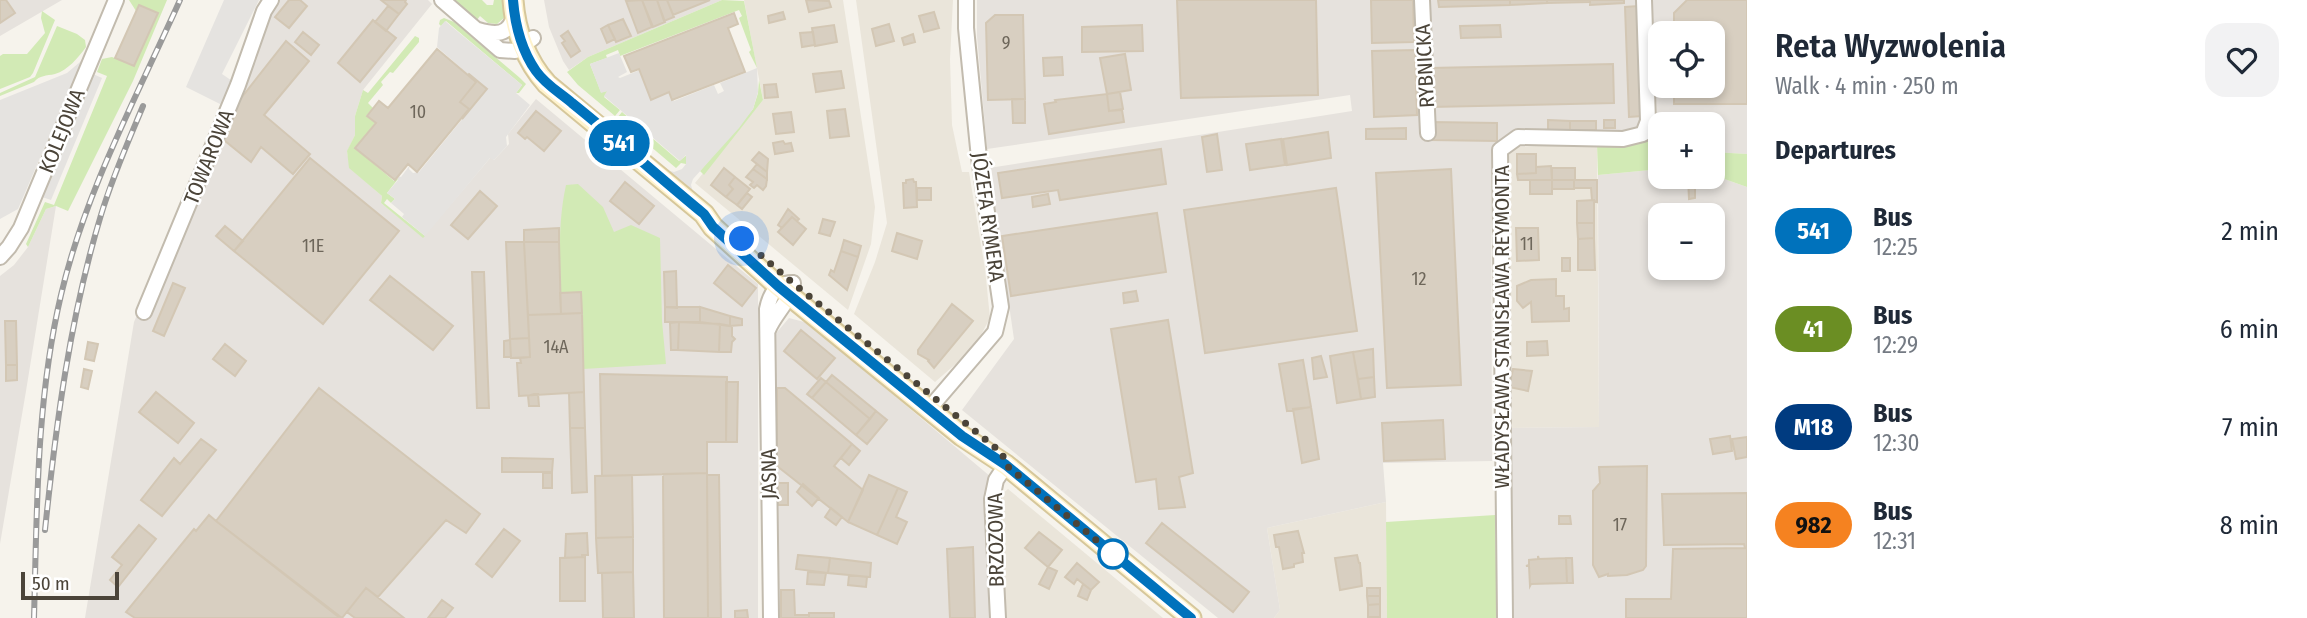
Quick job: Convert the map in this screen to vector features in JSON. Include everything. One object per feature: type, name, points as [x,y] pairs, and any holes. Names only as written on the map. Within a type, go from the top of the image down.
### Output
[{"type":"street","name":"KOLEJOWA","points":[[0,257],[21,228],[116,0]]},
{"type":"street","name":"TOWAROWA","points":[[144,313],[238,85],[264,11],[271,0]]},
{"type":"street","name":"JÓZEFA RYMERA","points":[[933,404],[995,332],[1001,307],[979,158],[966,28],[966,0]]},
{"type":"street","name":"RYBNICKA","points":[[1422,0],[1428,133]]},
{"type":"street","name":"WŁADYSŁAWA STANISŁAWA REYMONTA","points":[[1505,618],[1500,150],[1518,137],[1623,139],[1643,134],[1648,121],[1644,0]]},
{"type":"street","points":[[444,2],[478,30],[485,40],[500,50],[515,51],[528,42]]},
{"type":"street","points":[[478,30],[490,33],[505,31],[509,28],[517,5]]},
{"type":"street","points":[[517,5],[540,76],[787,288],[933,404],[1002,453],[1006,465],[1191,618]]},
{"type":"street","name":"JASNA","points":[[771,618],[769,301],[787,288]]},
{"type":"street","name":"BRZOZOWA","points":[[998,618],[992,499],[996,480],[1006,465]]},
{"type":"shaded area","points":[[0,0],[62,0],[0,36]]},
{"type":"shaded area","points":[[224,0],[259,0],[222,74],[238,85],[228,108],[186,87]]},
{"type":"shaded area","points":[[274,0],[428,0],[432,4],[363,90],[355,116],[355,135],[347,152],[350,168],[382,196],[381,203],[423,237],[491,157],[494,160],[509,144],[508,134],[536,99],[758,284],[758,618],[85,618],[134,322]]},
{"type":"shaded area","points":[[544,0],[722,0],[588,57],[569,70],[549,27]]},
{"type":"shaded area","points":[[744,0],[843,0],[875,207],[871,244],[848,310],[695,183],[763,100]]},
{"type":"shaded area","points":[[856,0],[953,0],[950,59],[952,125],[962,172],[969,172],[990,318],[974,348],[935,382],[854,314],[887,223]]},
{"type":"shaded area","points":[[977,0],[1637,0],[1643,134],[1518,133],[1491,148],[1492,461],[1383,463],[1386,502],[1267,528],[1280,610],[1274,618],[1218,618],[962,410],[1014,339],[989,168],[1352,111],[1350,95],[987,149],[977,36]]},
{"type":"shaded area","points":[[1650,0],[1747,0],[1747,154],[1725,153],[1725,112],[1657,112],[1656,98],[1725,98],[1725,21],[1651,21]]},
{"type":"shaded area","points":[[445,21],[522,85],[516,93],[530,105],[506,137],[507,146],[494,160],[490,158],[425,236],[402,217],[404,214],[391,203],[395,199],[387,193],[398,180],[398,176],[401,177],[410,165],[409,169],[413,173],[419,172],[486,90],[437,47],[439,28]]},
{"type":"shaded area","points":[[89,50],[18,209],[0,219],[0,100],[67,73]]},
{"type":"shaded area","points":[[619,53],[627,72],[618,77],[640,70],[651,99],[669,92],[674,101],[714,85],[718,94],[724,91],[720,83],[757,68],[758,92],[753,109],[693,179],[693,192],[667,170],[674,172],[682,169],[686,164],[686,155],[680,161],[604,96],[607,91],[601,93],[590,64]]},
{"type":"shaded area","points":[[93,74],[102,78],[51,200],[42,197]]},
{"type":"shaded area","points":[[1597,144],[1599,427],[1509,428],[1508,147]]},
{"type":"shaded area","points":[[1648,170],[1648,189],[1725,189],[1725,179],[1747,187],[1747,618],[1512,618],[1509,428],[1599,427],[1598,175]]},
{"type":"shaded area","points":[[56,206],[0,544],[0,276],[14,265],[28,247],[46,209]]},
{"type":"shaded area","points":[[789,318],[808,323],[991,477],[1001,495],[1004,618],[777,618],[772,338]]},
{"type":"shaded area","points":[[1008,489],[1163,618],[1004,618],[1001,495]]},
{"type":"shaded area","points":[[1386,502],[1387,618],[1274,618],[1280,610],[1267,528]]},
{"type":"green space","points":[[129,0],[167,0],[133,81],[68,211],[56,206],[46,209],[28,247],[26,244],[45,202],[54,205],[107,76],[97,72],[102,59],[112,57],[134,66],[158,14],[139,5],[136,11]]},
{"type":"green space","points":[[454,0],[482,0],[487,5],[493,5],[494,0],[504,0],[505,17],[497,24],[488,23],[480,16],[477,20]]},
{"type":"green space","points":[[722,0],[744,1],[757,68],[749,52],[751,50],[739,18],[742,16],[739,10],[620,56],[618,50],[606,55],[607,58],[590,64],[601,92],[608,91],[604,97],[620,110],[615,116],[578,85],[567,72],[588,57]]},
{"type":"green space","points":[[42,11],[55,20],[33,73],[30,77],[0,89],[0,56],[27,54],[45,33]]},
{"type":"green space","points":[[444,18],[454,22],[526,84],[519,93],[516,93],[522,85],[446,21],[441,26],[439,24]]},
{"type":"green space","points":[[57,26],[85,40],[86,47],[80,55],[60,72],[41,77],[0,96],[0,93],[35,77]]},
{"type":"green space","points":[[415,36],[419,38],[419,42],[393,73],[390,72],[381,82],[383,85],[368,103],[373,108],[366,116],[375,123],[355,148],[394,181],[398,179],[387,193],[395,199],[391,203],[387,199],[384,203],[425,236],[423,238],[381,203],[382,196],[349,168],[347,151],[355,135],[355,116],[363,90],[368,93]]},
{"type":"green space","points":[[759,80],[763,100],[704,175],[700,171],[753,109]]},
{"type":"green space","points":[[622,112],[679,161],[687,155],[686,164],[681,163],[676,168],[617,118]]},
{"type":"green space","points":[[1648,141],[1648,170],[1598,175],[1597,144]]},
{"type":"green space","points":[[1725,153],[1747,154],[1747,187],[1725,179]]},
{"type":"green space","points":[[578,184],[603,207],[614,232],[631,225],[660,238],[666,364],[583,369],[581,293],[560,293],[563,198],[566,185]]},
{"type":"green space","points":[[1495,515],[1497,618],[1387,618],[1386,522]]},
{"type":"building","points":[[0,0],[6,0],[15,13],[0,23]]},
{"type":"building","points":[[289,0],[300,0],[307,6],[289,28],[275,17]]},
{"type":"building","points":[[381,0],[406,0],[407,4],[399,14]]},
{"type":"building","points":[[642,0],[657,0],[665,22],[653,27]]},
{"type":"building","points":[[642,0],[652,27],[638,33],[626,1]]},
{"type":"building","points":[[657,0],[667,0],[674,17],[664,21]]},
{"type":"building","points":[[667,0],[710,0],[673,15]]},
{"type":"building","points":[[806,0],[829,1],[831,7],[809,12]]},
{"type":"building","points":[[1177,0],[1316,0],[1318,95],[1181,98]]},
{"type":"building","points":[[1371,0],[1413,0],[1414,42],[1372,43]]},
{"type":"building","points":[[1438,0],[1510,0],[1510,5],[1439,7]]},
{"type":"building","points":[[1510,0],[1547,0],[1547,3],[1510,5]]},
{"type":"building","points":[[1547,0],[1590,0],[1590,2],[1547,3]]},
{"type":"building","points":[[1590,0],[1624,0],[1624,3],[1590,5]]},
{"type":"building","points":[[1687,0],[1747,0],[1747,104],[1674,104],[1674,98],[1725,98],[1725,21],[1674,21],[1674,13]]},
{"type":"building","points":[[139,5],[158,13],[134,66],[115,58]]},
{"type":"building","points":[[388,6],[399,14],[386,31],[375,22]]},
{"type":"building","points":[[1638,6],[1642,116],[1629,117],[1625,7]]},
{"type":"building","points":[[783,12],[785,19],[769,23],[768,16]]},
{"type":"building","points":[[934,12],[939,28],[924,32],[919,16]]},
{"type":"building","points":[[734,13],[738,24],[728,28],[745,72],[672,100],[669,92],[651,100],[639,69],[631,72],[624,56]]},
{"type":"building","points":[[995,15],[1023,15],[1025,99],[988,100],[986,23]]},
{"type":"building","points":[[623,19],[631,36],[616,42],[608,25]]},
{"type":"building","points":[[373,20],[396,38],[360,82],[338,63]]},
{"type":"building","points":[[889,24],[894,41],[876,46],[872,29]]},
{"type":"building","points":[[608,25],[615,39],[607,43],[601,29]]},
{"type":"building","points":[[834,25],[837,42],[815,46],[812,28]]},
{"type":"building","points":[[1142,25],[1143,51],[1082,52],[1082,27]]},
{"type":"building","points":[[1500,25],[1501,37],[1461,38],[1460,26]]},
{"type":"building","points":[[568,31],[580,51],[571,57],[562,43],[565,41],[561,36]]},
{"type":"building","points":[[303,32],[319,45],[311,55],[295,42]]},
{"type":"building","points":[[813,32],[815,45],[802,47],[800,33]]},
{"type":"building","points":[[913,34],[915,42],[904,45],[902,38]]},
{"type":"building","points":[[286,41],[309,61],[264,115],[310,154],[293,174],[261,147],[251,162],[219,136],[236,115],[231,111]]},
{"type":"building","points":[[437,49],[476,82],[460,102],[469,109],[417,172],[408,164],[395,180],[355,148],[376,123],[367,116],[379,101],[388,108]]},
{"type":"building","points":[[1415,50],[1417,115],[1374,117],[1372,51]]},
{"type":"building","points":[[1125,54],[1131,90],[1107,94],[1100,58]]},
{"type":"building","points":[[1062,57],[1063,75],[1044,76],[1043,58]]},
{"type":"building","points":[[1613,64],[1614,103],[1431,107],[1430,68]]},
{"type":"building","points":[[841,71],[844,88],[816,92],[813,74]]},
{"type":"building","points":[[469,74],[487,89],[462,119],[469,109],[460,102],[476,82]]},
{"type":"building","points":[[776,84],[778,97],[765,98],[764,85]]},
{"type":"building","points":[[1120,92],[1123,109],[1109,111],[1107,94]]},
{"type":"building","points":[[1107,94],[1109,111],[1122,110],[1124,122],[1049,134],[1044,104],[1056,102],[1055,100]]},
{"type":"building","points":[[1012,99],[1025,99],[1025,123],[1013,123]]},
{"type":"building","points":[[845,109],[849,136],[830,138],[827,111]]},
{"type":"building","points":[[536,111],[561,131],[544,151],[518,133]]},
{"type":"building","points":[[791,112],[794,132],[776,134],[773,114]]},
{"type":"building","points":[[1548,120],[1570,121],[1570,130],[1548,130]]},
{"type":"building","points":[[1604,120],[1615,120],[1615,128],[1604,128]]},
{"type":"building","points":[[1570,121],[1596,121],[1596,130],[1570,130]]},
{"type":"building","points":[[1431,122],[1497,123],[1497,141],[1431,140]]},
{"type":"building","points":[[1406,128],[1406,139],[1366,139],[1366,129]]},
{"type":"building","points":[[1328,132],[1331,158],[1287,165],[1283,139]]},
{"type":"building","points":[[1217,134],[1222,170],[1207,172],[1202,137]]},
{"type":"building","points":[[1281,139],[1285,165],[1250,170],[1246,144]]},
{"type":"building","points":[[783,141],[785,144],[791,143],[793,151],[775,154],[773,143]]},
{"type":"building","points":[[1161,149],[1166,184],[1060,200],[1058,190],[1002,198],[998,173]]},
{"type":"building","points":[[759,152],[768,159],[767,172],[752,160]]},
{"type":"building","points":[[1517,154],[1536,154],[1536,173],[1517,174]]},
{"type":"building","points":[[310,158],[399,231],[323,324],[234,251]]},
{"type":"building","points":[[757,164],[767,172],[767,179],[753,169]]},
{"type":"building","points":[[1551,166],[1552,180],[1518,180],[1517,174],[1536,173],[1536,167]]},
{"type":"building","points":[[724,168],[735,177],[729,185],[733,189],[726,197],[711,185]]},
{"type":"building","points":[[1552,168],[1575,168],[1575,180],[1552,180]]},
{"type":"building","points":[[753,169],[767,179],[763,190],[757,185],[754,188],[750,185],[753,182],[746,177]]},
{"type":"building","points":[[1451,169],[1461,385],[1387,388],[1376,173]]},
{"type":"building","points":[[735,177],[750,189],[737,205],[726,197],[733,189],[729,185]]},
{"type":"building","points":[[913,179],[916,182],[917,207],[904,208],[903,183]]},
{"type":"building","points":[[1530,180],[1552,180],[1552,194],[1530,194]]},
{"type":"building","points":[[1552,180],[1574,180],[1574,189],[1552,189]]},
{"type":"building","points":[[1574,180],[1597,180],[1597,202],[1592,200],[1591,188],[1574,188]]},
{"type":"building","points":[[625,182],[654,206],[639,224],[610,201]]},
{"type":"building","points":[[917,188],[931,188],[931,200],[917,200]]},
{"type":"building","points":[[1336,188],[1357,331],[1205,353],[1184,210]]},
{"type":"building","points":[[1689,189],[1695,189],[1695,198],[1689,199]]},
{"type":"building","points":[[480,191],[497,206],[468,239],[451,225]]},
{"type":"building","points":[[747,193],[752,197],[742,209],[737,205]]},
{"type":"building","points":[[1048,194],[1050,204],[1033,207],[1032,197]]},
{"type":"building","points":[[1594,200],[1594,223],[1577,223],[1577,201]]},
{"type":"building","points":[[788,209],[799,219],[797,221],[792,217],[782,228],[778,225]]},
{"type":"building","points":[[1157,213],[1166,272],[1011,296],[1002,236]]},
{"type":"building","points":[[792,217],[806,229],[793,245],[778,232]]},
{"type":"building","points":[[823,219],[835,222],[830,236],[819,233]]},
{"type":"building","points":[[1577,223],[1594,223],[1594,238],[1578,239]]},
{"type":"building","points":[[225,226],[243,241],[234,251],[216,236]]},
{"type":"building","points":[[559,228],[559,242],[524,242],[524,230]]},
{"type":"building","points":[[1516,228],[1538,228],[1539,260],[1517,261]]},
{"type":"building","points":[[897,233],[922,241],[917,259],[892,251]]},
{"type":"building","points":[[1594,238],[1595,270],[1578,270],[1578,239]]},
{"type":"building","points":[[844,240],[861,246],[858,257],[841,251]]},
{"type":"building","points":[[506,242],[524,242],[529,338],[510,339]]},
{"type":"building","points":[[524,242],[559,242],[561,314],[528,315]]},
{"type":"building","points":[[841,251],[858,257],[847,290],[829,275],[831,270],[834,272]]},
{"type":"building","points":[[1562,258],[1570,258],[1570,271],[1562,271]]},
{"type":"building","points":[[728,265],[756,288],[742,306],[714,283]]},
{"type":"building","points":[[676,271],[677,308],[665,307],[664,272]]},
{"type":"building","points":[[472,272],[484,272],[489,408],[477,408]]},
{"type":"building","points":[[390,276],[453,326],[433,350],[370,300]]},
{"type":"building","points":[[1556,279],[1556,296],[1564,296],[1564,309],[1569,308],[1569,321],[1532,322],[1531,302],[1523,308],[1517,301],[1517,286],[1531,280]]},
{"type":"building","points":[[173,283],[185,288],[164,336],[153,331]]},
{"type":"building","points":[[1136,291],[1138,301],[1124,303],[1123,293]]},
{"type":"building","points":[[581,292],[582,313],[561,314],[560,293]]},
{"type":"building","points":[[952,304],[973,321],[934,368],[929,360],[918,354],[918,350]]},
{"type":"building","points":[[665,307],[700,307],[700,322],[665,322]]},
{"type":"building","points":[[700,307],[730,316],[730,326],[700,322]]},
{"type":"building","points":[[582,313],[584,392],[519,396],[517,363],[521,363],[520,358],[530,357],[528,315]]},
{"type":"building","points":[[730,316],[742,319],[742,325],[730,326]]},
{"type":"building","points":[[1168,320],[1193,473],[1179,477],[1185,507],[1159,509],[1156,479],[1136,482],[1111,329]]},
{"type":"building","points":[[5,321],[16,321],[17,365],[6,365]]},
{"type":"building","points":[[679,322],[678,350],[671,350],[670,323]]},
{"type":"building","points":[[679,322],[720,324],[719,352],[678,350]]},
{"type":"building","points":[[720,324],[732,326],[732,336],[735,339],[731,352],[719,352]]},
{"type":"building","points":[[801,330],[835,358],[817,379],[784,351]]},
{"type":"building","points":[[529,338],[530,357],[511,358],[510,339]]},
{"type":"building","points":[[510,340],[511,357],[504,357],[504,341]]},
{"type":"building","points":[[1547,341],[1548,355],[1527,356],[1527,342]]},
{"type":"building","points":[[88,342],[98,344],[94,361],[85,359]]},
{"type":"building","points":[[225,344],[246,361],[235,376],[213,359]]},
{"type":"building","points":[[1373,349],[1374,377],[1358,379],[1353,352]]},
{"type":"building","points":[[1353,352],[1361,399],[1337,403],[1330,356]]},
{"type":"building","points":[[1321,356],[1327,377],[1314,379],[1312,358]]},
{"type":"building","points":[[1303,360],[1311,407],[1287,411],[1279,364]]},
{"type":"building","points":[[6,365],[17,365],[17,380],[6,381]]},
{"type":"building","points":[[84,369],[92,371],[88,389],[81,387]]},
{"type":"building","points":[[1513,369],[1532,371],[1528,391],[1509,387]]},
{"type":"building","points":[[600,374],[727,377],[726,442],[707,442],[707,473],[602,476]]},
{"type":"building","points":[[832,375],[876,411],[870,419],[826,382]]},
{"type":"building","points":[[1374,377],[1375,397],[1361,399],[1358,379]]},
{"type":"building","points":[[821,378],[826,382],[812,398],[807,394]]},
{"type":"building","points":[[726,382],[738,382],[737,442],[726,442]]},
{"type":"building","points":[[826,382],[870,419],[856,435],[812,398]]},
{"type":"building","points":[[319,388],[480,514],[466,533],[446,520],[378,597],[366,588],[342,618],[216,521]]},
{"type":"building","points":[[777,388],[785,388],[852,444],[834,466],[863,490],[848,522],[777,466]]},
{"type":"building","points":[[156,392],[194,423],[178,443],[139,412]]},
{"type":"building","points":[[584,392],[585,428],[570,428],[569,393]]},
{"type":"building","points":[[538,394],[539,406],[529,406],[528,396]]},
{"type":"building","points":[[1311,407],[1319,459],[1302,463],[1293,409]]},
{"type":"building","points":[[876,411],[887,420],[867,444],[856,435]]},
{"type":"building","points":[[1443,420],[1445,459],[1384,461],[1382,423]]},
{"type":"building","points":[[570,428],[585,428],[587,492],[572,493]]},
{"type":"building","points":[[1730,436],[1732,451],[1713,454],[1710,439]]},
{"type":"building","points":[[1747,437],[1747,457],[1736,459],[1732,439]]},
{"type":"building","points":[[201,439],[216,450],[162,516],[141,500],[174,458],[180,464]]},
{"type":"building","points":[[852,444],[860,451],[849,465],[841,458]]},
{"type":"building","points":[[502,458],[553,459],[552,472],[502,472]]},
{"type":"building","points":[[1647,466],[1646,566],[1643,570],[1627,575],[1608,574],[1599,577],[1593,565],[1593,491],[1600,483],[1599,467]]},
{"type":"building","points":[[543,473],[552,473],[552,488],[543,488]]},
{"type":"building","points":[[707,473],[708,618],[664,618],[663,474]]},
{"type":"building","points":[[632,475],[633,537],[596,538],[595,476]]},
{"type":"building","points":[[707,475],[719,475],[721,618],[708,618]]},
{"type":"building","points":[[869,475],[898,488],[877,535],[848,522]]},
{"type":"building","points":[[778,483],[788,483],[788,505],[778,505]]},
{"type":"building","points":[[803,484],[819,498],[812,506],[797,492]]},
{"type":"building","points":[[898,488],[907,492],[896,517],[907,522],[897,544],[877,535]]},
{"type":"building","points":[[1747,493],[1747,618],[1626,618],[1626,599],[1671,599],[1673,549],[1745,548],[1744,544],[1664,545],[1662,494]]},
{"type":"building","points":[[831,508],[842,517],[836,525],[825,517]]},
{"type":"building","points":[[209,515],[340,618],[135,618],[126,612],[194,529],[196,531]]},
{"type":"building","points":[[1559,516],[1570,516],[1571,524],[1559,524]]},
{"type":"building","points":[[1162,523],[1249,592],[1233,612],[1146,543]]},
{"type":"building","points":[[139,525],[156,539],[118,587],[110,580],[122,565],[112,557]]},
{"type":"building","points":[[504,529],[520,541],[492,577],[476,564]]},
{"type":"building","points":[[1298,531],[1304,553],[1303,562],[1283,569],[1274,535]]},
{"type":"building","points":[[1039,532],[1062,550],[1048,567],[1025,548]]},
{"type":"building","points":[[587,533],[588,555],[565,558],[566,534]]},
{"type":"building","points":[[633,537],[633,572],[598,573],[596,538]]},
{"type":"building","points":[[973,547],[975,618],[950,618],[947,549]]},
{"type":"building","points":[[798,555],[830,558],[828,573],[796,569]]},
{"type":"building","points":[[1357,555],[1362,586],[1340,590],[1335,558]]},
{"type":"building","points":[[1538,556],[1539,559],[1566,558],[1567,583],[1530,586],[1529,566],[1526,566],[1529,565],[1529,560],[1538,559]]},
{"type":"building","points":[[585,557],[585,601],[560,601],[560,558]]},
{"type":"building","points":[[830,558],[871,563],[870,577],[828,573]]},
{"type":"building","points":[[1566,558],[1572,558],[1573,583],[1567,583]]},
{"type":"building","points":[[1077,563],[1099,582],[1091,590],[1077,579],[1074,584],[1065,577]]},
{"type":"building","points":[[1048,567],[1057,571],[1049,589],[1039,584]]},
{"type":"building","points":[[633,572],[634,618],[603,618],[602,573]]},
{"type":"building","points":[[808,572],[826,573],[824,585],[807,584]]},
{"type":"building","points":[[849,575],[867,577],[866,587],[848,585]]},
{"type":"building","points":[[1083,584],[1091,590],[1087,600],[1078,596]]},
{"type":"building","points":[[366,588],[404,618],[355,618],[347,612]]},
{"type":"building","points":[[1367,588],[1380,588],[1380,596],[1367,596]]},
{"type":"building","points":[[781,590],[794,590],[795,615],[809,615],[809,618],[781,618]]},
{"type":"building","points":[[1367,596],[1380,596],[1380,604],[1368,605]]},
{"type":"building","points":[[442,600],[453,608],[445,618],[428,618]]},
{"type":"building","points":[[1380,604],[1380,617],[1368,617],[1368,605]]},
{"type":"building","points":[[747,610],[748,618],[735,618],[735,611]]},
{"type":"building","points":[[809,613],[834,613],[834,618],[809,618]]},
{"type":"railway","points":[[34,618],[42,415],[61,295],[71,257],[98,182],[180,0]]},
{"type":"railway","points":[[45,530],[59,411],[90,253],[105,201],[143,106]]},
{"type":"bus line","name":"541","points":[[513,0],[514,16],[524,46],[534,68],[547,84],[704,214],[713,227],[778,286],[962,436],[1006,465],[1191,618]]},
{"type":"route","points":[[742,239],[971,426],[1002,453],[1006,465],[1113,554]]}]
